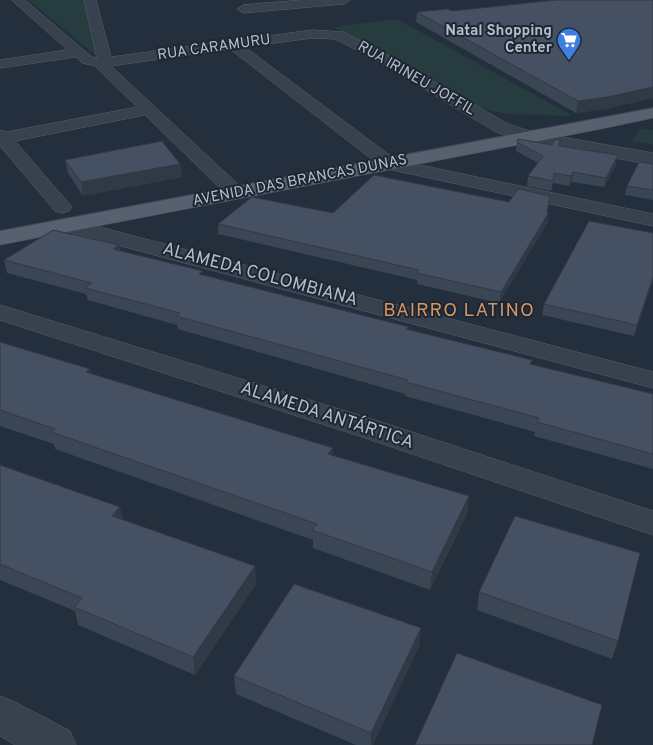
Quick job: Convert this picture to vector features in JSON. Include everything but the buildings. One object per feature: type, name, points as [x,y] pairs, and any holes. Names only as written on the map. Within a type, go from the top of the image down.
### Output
[{"type":"main road","name":"AVENIDA DAS BRANCAS DUNAS","points":[[59,214],[229,185],[390,164],[653,113]]},
{"type":"main road","name":"AVENIDA DAS BRANCAS DUNAS","points":[[175,186],[229,185],[370,150],[502,128],[592,126]]},
{"type":"main road","points":[[592,126],[584,137],[592,148]]},
{"type":"main road","name":"AVENIDA DAS BRANCAS DUNAS","points":[[0,238],[81,204]]},
{"type":"street","points":[[18,0],[77,53],[87,60],[100,63],[229,185]]},
{"type":"street","points":[[90,0],[104,58],[100,63]]},
{"type":"street","points":[[240,5],[344,0]]},
{"type":"street","points":[[240,5],[269,40]]},
{"type":"street","name":"RUA CARAMURU","points":[[100,63],[328,33]]},
{"type":"street","name":"RUA IRINEU JOFFIL","points":[[328,33],[338,35],[379,56],[502,128],[530,138],[653,159]]},
{"type":"street","points":[[233,45],[390,164],[653,220]]},
{"type":"street","points":[[0,64],[77,53]]},
{"type":"street","points":[[59,214],[1,137],[148,110]]},
{"type":"street","name":"ALAMEDA COLOMBIANA","points":[[59,214],[653,380]]},
{"type":"street","name":"ALAMEDA ANTÁRTICA","points":[[0,312],[370,429],[653,523]]},
{"type":"street","points":[[0,714],[55,745]]},
{"type":"green space","points":[[28,0],[85,0],[99,58]]},
{"type":"green space","points":[[397,19],[573,116],[504,114],[471,106],[333,27]]},
{"type":"green space","points":[[642,128],[653,130],[653,145],[631,141]]},
{"type":"place","name":"Natal Shopping Center","points":[[569,61]]},
{"type":"district","name":"BAIRRO LATINO","points":[[459,311]]}]
